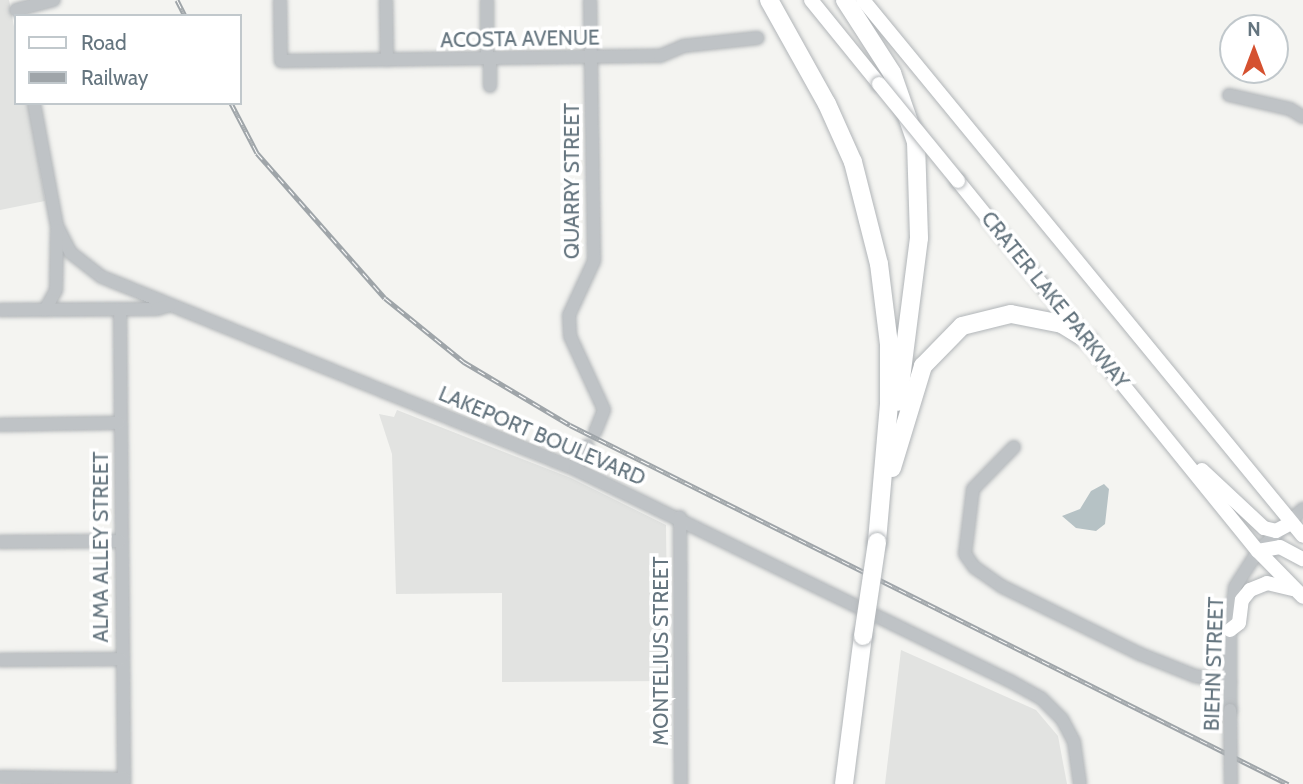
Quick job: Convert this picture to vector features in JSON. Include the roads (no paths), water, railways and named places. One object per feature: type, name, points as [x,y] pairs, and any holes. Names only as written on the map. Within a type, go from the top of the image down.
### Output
[{"type":"highway","points":[[769,0],[827,104],[853,162],[868,212],[889,344],[881,513]]},
{"type":"highway","points":[[844,784],[919,238],[916,142],[892,72],[845,0]]},
{"type":"highway","points":[[881,513],[923,366],[962,326],[1011,314],[1062,324],[1089,341]]},
{"type":"main road","name":"CRATER LAKE PARKWAY","points":[[811,0],[1258,551],[1300,594]]},
{"type":"main road","name":"CRATER LAKE PARKWAY","points":[[863,0],[1297,522],[1303,536]]},
{"type":"main road","points":[[1180,455],[1264,528],[1276,531],[1297,522]]},
{"type":"main road","points":[[1258,551],[1280,547],[1303,559]]},
{"type":"main road","points":[[1230,631],[1239,623],[1242,600],[1257,586],[1275,583],[1300,594]]},
{"type":"street","points":[[16,9],[54,0]]},
{"type":"street","name":"ACOSTA AVENUE","points":[[281,0],[281,61],[660,56],[683,46],[758,38]]},
{"type":"street","points":[[386,0],[387,60]]},
{"type":"street","points":[[487,0],[490,86]]},
{"type":"street","name":"QUARRY STREET","points":[[590,0],[594,261],[569,315],[570,336],[604,410],[595,432]]},
{"type":"street","points":[[1229,94],[1290,109],[1303,117]]},
{"type":"street","name":"LAKEPORT BOULEVARD","points":[[34,105],[57,226],[71,253],[102,277],[575,469],[680,517],[1041,698],[1062,719],[1074,742],[1080,784]]},
{"type":"street","points":[[45,310],[56,290],[57,226]]},
{"type":"street","points":[[0,310],[120,310],[170,305]]},
{"type":"street","name":"ALMA ALLEY STREET","points":[[120,310],[124,781]]},
{"type":"street","points":[[0,425],[119,423]]},
{"type":"street","points":[[575,469],[587,446]]},
{"type":"street","points":[[1014,447],[972,489],[965,554],[974,567],[1001,586],[1140,654],[1195,676],[1230,682]]},
{"type":"street","name":"BIEHN STREET","points":[[1231,784],[1230,631],[1235,587],[1258,551],[1297,522],[1303,509]]},
{"type":"street","name":"MONTELIUS STREET","points":[[680,517],[681,784]]},
{"type":"street","points":[[0,542],[120,541]]},
{"type":"street","points":[[0,660],[121,659]]},
{"type":"street","points":[[0,777],[124,781]]},
{"type":"railway","points":[[177,0],[184,14]]},
{"type":"railway","points":[[232,105],[257,153],[385,298],[464,362],[570,425],[1288,784]]}]
